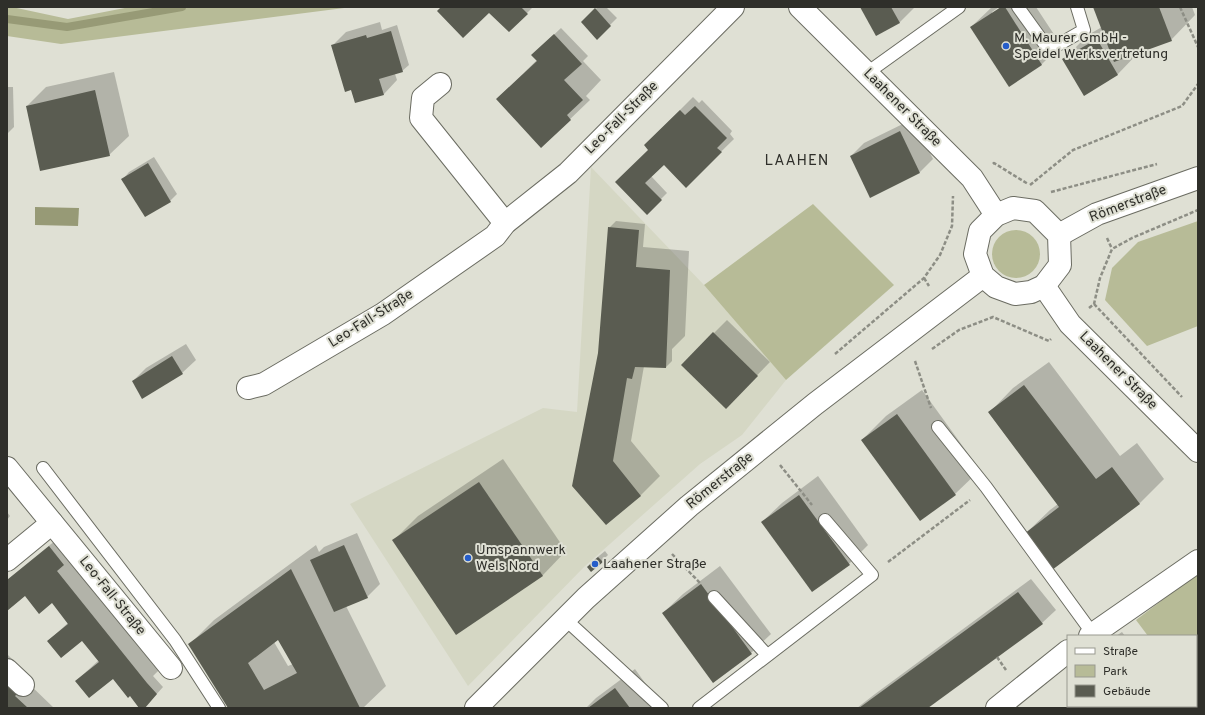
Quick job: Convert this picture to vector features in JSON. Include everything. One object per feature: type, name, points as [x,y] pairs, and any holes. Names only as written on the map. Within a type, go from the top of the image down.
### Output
[{"type":"street","name":"Leo-Fall-Straße","points":[[248,388],[264,384],[383,314],[495,236],[505,223],[568,173],[734,7]]},
{"type":"street","name":"Laahener Straße","points":[[800,7],[972,178],[996,215]]},
{"type":"street","points":[[440,84],[424,98],[421,118],[505,223]]},
{"type":"street","name":"Römerstraße","points":[[1059,235],[1097,214],[1198,178]]},
{"type":"street","points":[[1014,208],[1035,211],[1059,235],[1060,265],[1044,286],[1031,292],[1015,294],[996,287],[983,276],[975,254],[980,231],[996,215],[1014,208]]},
{"type":"street","name":"Römerstraße","points":[[476,708],[609,576],[689,506],[815,404],[983,276]]},
{"type":"street","name":"Laahener Straße","points":[[1044,286],[1070,324],[1198,451]]},
{"type":"street","name":"Leo-Fall-Straße","points":[[7,468],[171,668]]},
{"type":"street","points":[[7,560],[52,523]]},
{"type":"street","points":[[1092,635],[1198,561]]},
{"type":"street","points":[[997,708],[1067,652]]},
{"type":"street","points":[[7,670],[23,685]]},
{"type":"lane","points":[[867,74],[960,7]]},
{"type":"lane","points":[[1018,7],[1049,50],[1084,30],[1077,7]]},
{"type":"lane","points":[[938,427],[986,487],[1092,635]]},
{"type":"lane","points":[[43,468],[175,640],[219,708]]},
{"type":"lane","points":[[699,708],[872,575],[825,520]]},
{"type":"lane","points":[[714,597],[766,655]]},
{"type":"lane","points":[[565,619],[662,708]]},
{"type":"path","points":[[1180,7],[1198,47]]},
{"type":"path","points":[[1029,185],[1073,150],[1182,106],[1198,84]]},
{"type":"path","points":[[1088,182],[1162,163]]},
{"type":"path","points":[[1187,402],[1094,304],[1100,278],[1112,249],[1132,238],[1198,210]]},
{"type":"path","points":[[959,330],[993,317],[1048,341],[1070,324]]},
{"type":"path","points":[[915,361],[938,427]]},
{"type":"path","points":[[779,465],[825,520]]},
{"type":"path","points":[[872,575],[986,487]]},
{"type":"path","points":[[669,551],[714,597]]},
{"type":"shaded area","points":[[591,167],[704,285],[786,380],[742,435],[700,464],[584,567],[468,686],[350,504],[543,408],[577,412]]},
{"type":"shaded area","points":[[35,207],[79,208],[78,226],[35,225]]},
{"type":"green space","points":[[7,7],[68,19],[130,7],[352,7],[61,44],[7,36]]},
{"type":"green space","points":[[813,204],[894,285],[786,380],[704,285]]},
{"type":"green space","points":[[1198,221],[1198,326],[1147,346],[1105,300],[1112,268],[1138,242]]},
{"type":"green space","points":[[1011,230],[1021,230],[1033,237],[1040,249],[1040,259],[1033,271],[1021,278],[1011,278],[1003,274],[996,267],[992,259],[992,249],[996,241],[1003,234]]},
{"type":"green space","points":[[1198,573],[1198,703],[1197,635],[1147,635],[1136,620]]},
{"type":"building","points":[[441,7],[521,7],[528,14],[509,32],[489,13],[463,38],[437,11]]},
{"type":"building","points":[[860,7],[891,7],[900,23],[876,36]]},
{"type":"building","name":"M. Maurer GmbH - Speidel Werksvertretung","points":[[1001,7],[1005,7],[1042,65],[1009,87],[970,27]]},
{"type":"building","points":[[1093,7],[1159,7],[1172,41],[1114,62]]},
{"type":"building","points":[[595,8],[611,26],[597,40],[581,22]]},
{"type":"building","points":[[391,31],[403,72],[379,79],[384,95],[355,103],[351,90],[345,92],[331,45],[366,35],[367,38]]},
{"type":"building","points":[[554,34],[582,64],[564,80],[583,100],[567,115],[571,120],[541,148],[496,99],[537,61],[531,55]]},
{"type":"building","points":[[1097,39],[1118,75],[1084,96],[1062,59]]},
{"type":"building","points":[[95,90],[110,156],[40,171],[26,106]]},
{"type":"building","points":[[695,106],[727,138],[717,148],[722,152],[686,188],[664,165],[645,183],[662,200],[647,215],[615,182],[648,150],[644,145],[680,110],[685,115]]},
{"type":"building","points":[[900,131],[920,173],[870,198],[850,156]]},
{"type":"building","points":[[148,163],[171,202],[145,217],[121,179]]},
{"type":"building","points":[[608,227],[639,230],[636,267],[670,270],[666,368],[635,367],[632,379],[627,378],[613,461],[641,496],[606,525],[572,486],[598,353]]},
{"type":"building","points":[[713,332],[758,376],[726,409],[681,365]]},
{"type":"building","points":[[172,356],[183,374],[142,399],[132,381]]},
{"type":"building","points":[[1024,385],[1096,479],[1112,467],[1140,504],[1052,570],[1024,534],[1059,507],[988,412]]},
{"type":"building","points":[[897,414],[956,495],[920,521],[861,440]]},
{"type":"building","name":"Umspannwerk Wels Nord","points":[[479,482],[543,576],[456,635],[392,540]]},
{"type":"building","points":[[799,495],[850,565],[812,592],[761,522]]},
{"type":"building","points":[[344,545],[368,598],[334,612],[310,560]]},
{"type":"building","points":[[49,546],[64,565],[57,571],[157,694],[145,708],[139,708],[130,696],[128,698],[113,679],[89,698],[75,681],[99,662],[82,641],[61,658],[47,641],[68,624],[52,603],[39,614],[25,596],[7,611],[7,580]]},
{"type":"building","name":"Laahener Straße","points":[[598,557],[603,562],[591,572],[587,567]]},
{"type":"building","points":[[291,569],[360,708],[228,708],[188,644]],"holes":[[[278,640],[297,673],[264,690],[248,663]]]},
{"type":"building","points":[[701,584],[752,654],[713,683],[662,613]]},
{"type":"building","points":[[1018,592],[1043,624],[928,708],[859,708]]},
{"type":"building","points":[[7,680],[19,692],[15,696],[28,708],[7,708]]},
{"type":"building","points":[[615,688],[630,708],[588,708]]},
{"type":"building","points":[[1104,707],[1154,708],[1105,708]]},
{"type":"waterway","points":[[7,19],[67,27],[182,7]]},
{"type":"place","name":"M. Maurer GmbH - Speidel Werksvertretung","points":[[1006,46]]},
{"type":"place","name":"Umspannwerk Wels Nord","points":[[468,558]]},
{"type":"place","name":"Laahener Straße","points":[[595,564]]},
{"type":"district","name":"LAAHEN","points":[[797,161]]}]
